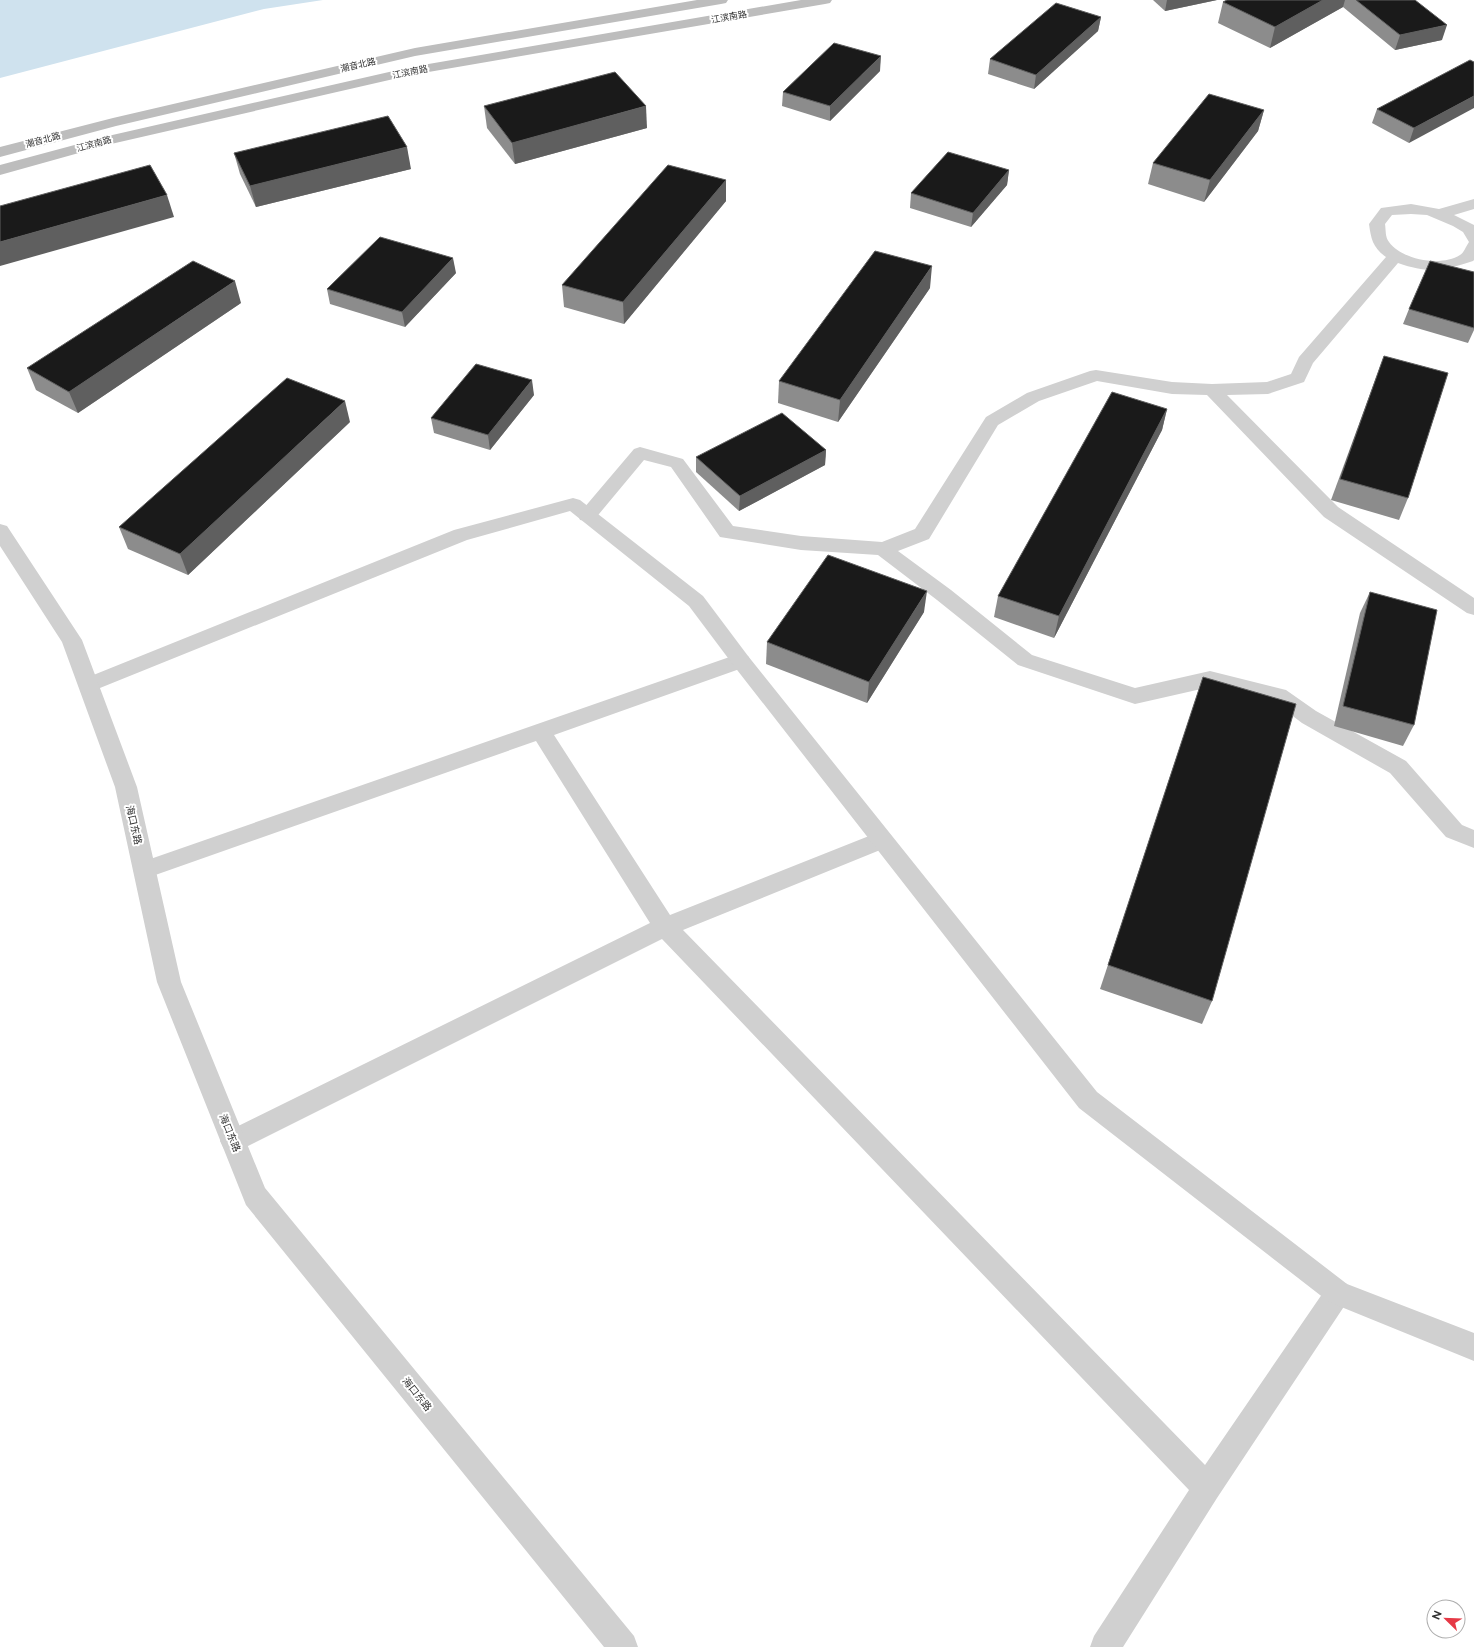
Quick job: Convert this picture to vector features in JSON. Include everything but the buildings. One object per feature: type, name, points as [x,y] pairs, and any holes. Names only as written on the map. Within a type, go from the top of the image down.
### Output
[{"type":"main road","name":"潮音北路","points":[[0,152],[113,122],[415,52],[721,0]]},
{"type":"main road","name":"江滨南路","points":[[0,170],[108,140],[411,71],[825,0]]},
{"type":"street","points":[[1439,214],[1474,204]]},
{"type":"street","points":[[1472,256],[1437,266],[1413,263],[1396,256],[1384,247],[1379,238],[1377,224],[1387,211],[1407,208],[1429,210],[1473,232]]},
{"type":"street","points":[[587,515],[640,453],[677,463],[727,532],[801,543],[883,549],[922,534],[992,421],[1033,397],[1096,375],[1172,388],[1212,390],[1268,388],[1298,378],[1305,361],[1396,256]]},
{"type":"street","points":[[1212,390],[1331,512],[1474,608]]},
{"type":"street","points":[[88,684],[461,535],[573,504],[696,602],[1088,1100],[1338,1293],[1474,1348]]},
{"type":"street","name":"海口东路","points":[[0,530],[72,640],[126,786],[169,982],[255,1196],[623,1647]]},
{"type":"street","points":[[883,549],[944,595],[1025,660],[1136,696],[1210,679],[1279,696],[1309,717],[1398,767],[1454,831],[1474,839]]},
{"type":"street","points":[[144,870],[741,661]]},
{"type":"street","points":[[541,731],[665,927],[1207,1488]]},
{"type":"street","points":[[233,1141],[665,927],[882,840]]},
{"type":"street","points":[[1104,1647],[1207,1488],[1338,1293]]},
{"type":"water","points":[[0,0],[323,0],[264,9],[0,78]]}]
